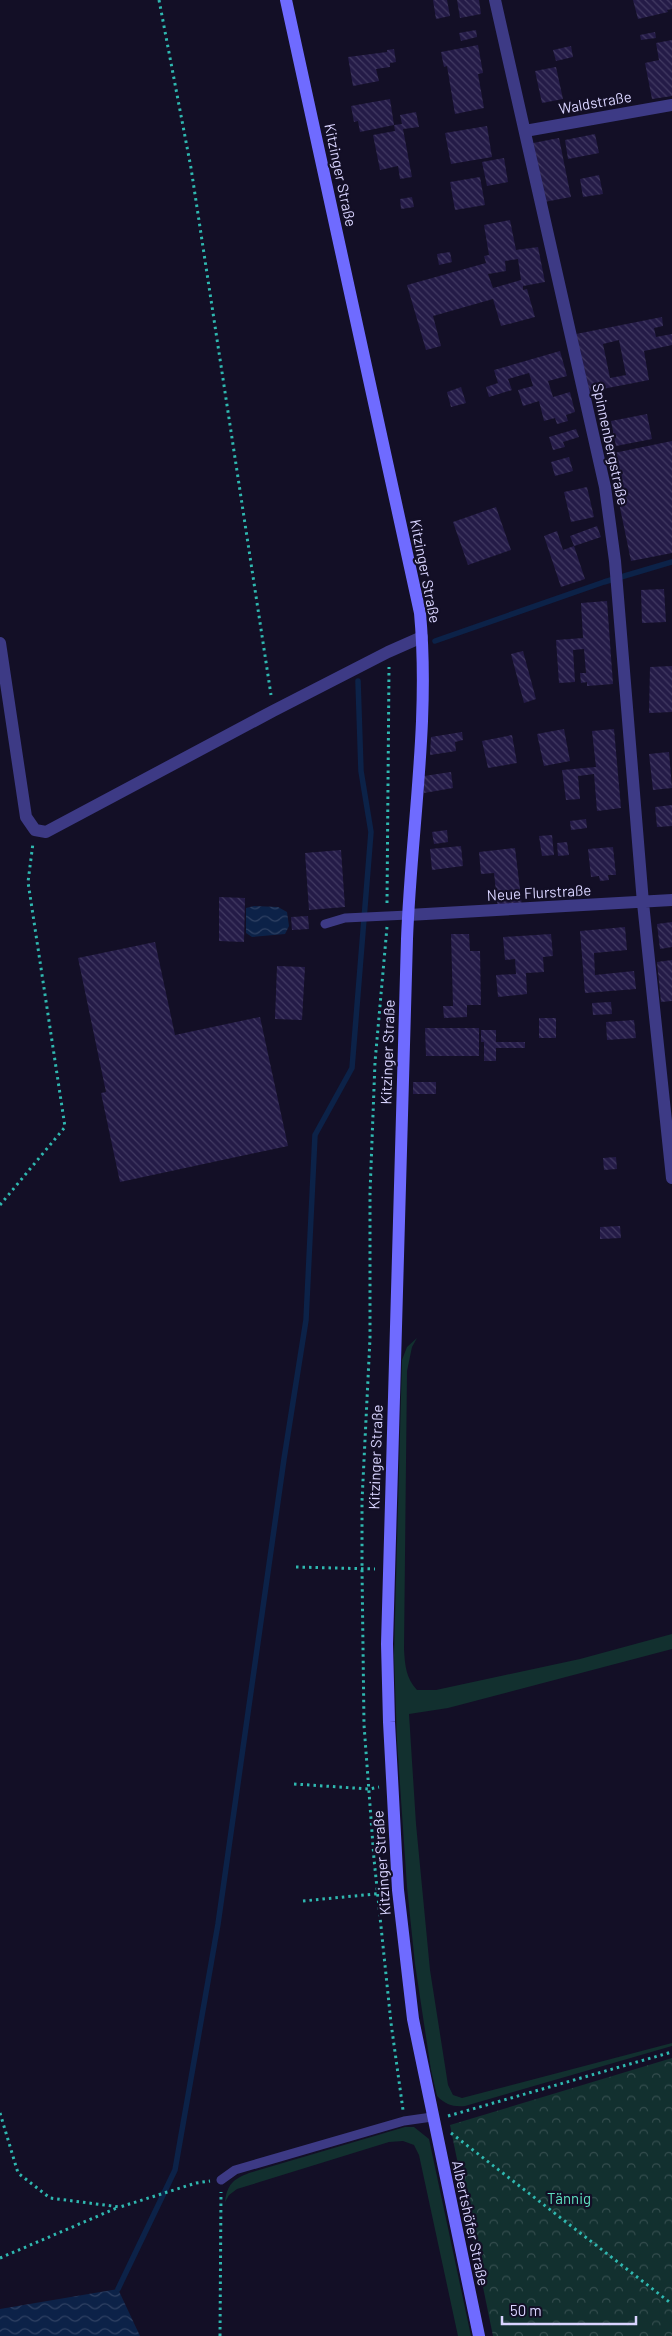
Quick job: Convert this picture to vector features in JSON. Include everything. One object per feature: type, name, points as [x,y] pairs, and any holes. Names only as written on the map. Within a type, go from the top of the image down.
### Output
[{"type":"street","name":"Kitzinger Straße","points":[[286,0],[420,613],[422,638],[424,688],[408,915],[398,1179],[387,1644],[398,1890],[413,2019],[432,2117]]},
{"type":"street","name":"Spinnenbergstraße","points":[[495,0],[605,487],[615,561],[643,903],[672,1178]]},
{"type":"street","name":"Waldstraße","points":[[524,131],[672,105]]},
{"type":"street","points":[[0,643],[26,817],[35,830],[46,832],[273,711],[388,652],[422,638]]},
{"type":"street","name":"Neue Flurstraße","points":[[408,915],[672,900]]},
{"type":"street","name":"Albertshöfer Straße","points":[[432,2117],[478,2336]]},
{"type":"lane","points":[[325,924],[345,918],[408,915]]},
{"type":"lane","points":[[221,2180],[235,2170],[404,2121],[432,2117]]},
{"type":"path","points":[[159,0],[191,168],[273,711]]},
{"type":"path","points":[[388,652],[389,817],[387,917],[374,1081],[370,1193],[370,1338],[362,1501],[362,1569],[364,1725],[377,1895],[404,2121]]},
{"type":"path","points":[[0,1205],[65,1127],[28,882],[35,830]]},
{"type":"path","points":[[296,1566],[389,1569]]},
{"type":"path","points":[[294,1784],[369,1789],[392,1784]]},
{"type":"path","points":[[303,1901],[377,1895],[398,1890]]},
{"type":"path","points":[[432,2117],[456,2115],[672,2052]]},
{"type":"path","points":[[0,2113],[18,2173],[50,2198],[120,2207]]},
{"type":"path","points":[[432,2117],[672,2304]]},
{"type":"path","points":[[220,2336],[221,2180]]},
{"type":"path","points":[[0,2258],[120,2207],[196,2183]]},
{"type":"green space","points":[[417,1338],[412,1347],[407,1371],[404,1649],[410,1681],[417,1690],[436,1690],[580,1659],[672,1634],[672,1649],[448,1708],[409,1714],[416,1824],[430,1970],[448,2085],[453,2095],[462,2098],[672,2043],[672,2046],[465,2106],[450,2105],[443,2102],[437,2096],[431,2070],[415,1964],[407,1887],[397,1741],[394,1655],[402,1360],[407,1347]]},
{"type":"green space","name":"Tännig","points":[[672,2058],[672,2336],[493,2336],[450,2125]]},
{"type":"green space","points":[[405,2127],[414,2127],[429,2139],[471,2336],[458,2336],[419,2155],[414,2145],[403,2141],[389,2142],[237,2189],[229,2195],[225,2202],[229,2187],[243,2175]]},
{"type":"water","points":[[254,906],[278,907],[287,912],[289,926],[285,934],[252,937],[246,933],[246,908]]},
{"type":"water","points":[[118,2289],[140,2336],[0,2336],[0,2309]]},
{"type":"building","points":[[433,0],[447,0],[450,16],[436,19]]},
{"type":"building","points":[[457,0],[479,0],[481,14],[460,18]]},
{"type":"building","points":[[633,0],[672,0],[672,9],[667,10],[668,12],[638,19]]},
{"type":"building","points":[[476,30],[477,37],[461,41],[459,33]]},
{"type":"building","points":[[655,32],[656,38],[641,40],[640,35]]},
{"type":"building","points":[[672,40],[672,96],[652,99],[645,63],[659,60],[656,43]]},
{"type":"building","points":[[478,45],[483,73],[478,74],[484,108],[455,114],[447,66],[444,67],[441,52]]},
{"type":"building","points":[[571,46],[573,57],[556,61],[553,50]]},
{"type":"building","points":[[394,49],[396,62],[390,63],[390,67],[376,69],[379,81],[353,86],[348,57],[387,52],[387,50]]},
{"type":"building","points":[[556,67],[563,99],[542,103],[535,71]]},
{"type":"building","points":[[390,99],[394,125],[360,132],[358,121],[354,122],[351,106]]},
{"type":"building","points":[[416,112],[419,127],[403,129],[412,177],[400,179],[398,166],[380,170],[373,135],[395,131],[394,125],[402,124],[400,115]]},
{"type":"building","points":[[487,126],[492,157],[451,164],[445,133]]},
{"type":"building","points":[[595,134],[599,153],[568,159],[565,140]]},
{"type":"building","points":[[559,138],[571,197],[544,202],[533,143]]},
{"type":"building","points":[[504,158],[508,182],[487,186],[482,162]]},
{"type":"building","points":[[599,175],[603,194],[583,197],[580,179]]},
{"type":"building","points":[[480,177],[485,205],[455,210],[450,182]]},
{"type":"building","points":[[412,197],[414,207],[401,209],[400,199]]},
{"type":"building","points":[[510,220],[516,250],[538,247],[545,282],[523,286],[523,290],[527,289],[535,317],[501,326],[493,299],[433,316],[441,346],[426,350],[407,285],[486,263],[484,256],[489,255],[484,225]],"holes":[[[518,259],[521,280],[493,288],[488,274],[506,271],[505,261]]]},
{"type":"building","points":[[450,252],[452,262],[439,265],[437,254]]},
{"type":"building","points":[[662,317],[663,326],[654,328],[656,337],[672,334],[672,345],[644,351],[649,380],[587,392],[576,334]],"holes":[[[619,340],[626,375],[610,378],[603,344]]]},
{"type":"building","points":[[560,351],[567,376],[548,381],[553,397],[570,392],[575,412],[566,415],[568,421],[557,424],[555,418],[544,421],[539,401],[523,406],[518,390],[533,386],[529,373],[508,379],[512,390],[489,397],[486,387],[498,383],[494,370]]},
{"type":"building","points":[[461,387],[466,403],[451,407],[447,392]]},
{"type":"building","points":[[647,414],[652,439],[616,446],[611,421]]},
{"type":"building","points":[[576,429],[579,437],[563,442],[565,447],[553,450],[549,437]]},
{"type":"building","points":[[672,441],[672,553],[631,561],[609,454]]},
{"type":"building","points":[[569,457],[573,471],[555,476],[551,462]]},
{"type":"building","points":[[587,487],[594,517],[571,522],[564,492]]},
{"type":"building","points":[[496,507],[511,550],[468,565],[453,522]]},
{"type":"building","points":[[597,526],[601,537],[574,546],[570,536]]},
{"type":"building","points":[[557,531],[563,550],[574,546],[585,579],[561,587],[544,536]]},
{"type":"building","points":[[664,589],[666,622],[642,623],[641,590]]},
{"type":"building","points":[[607,601],[613,684],[587,686],[587,682],[581,683],[580,673],[586,673],[584,649],[573,650],[575,682],[559,683],[556,640],[583,638],[581,603]]},
{"type":"building","points":[[523,651],[536,699],[524,703],[511,654]]},
{"type":"building","points":[[672,666],[672,712],[649,713],[650,667]]},
{"type":"building","points":[[564,729],[570,761],[544,766],[537,734]]},
{"type":"building","points":[[614,729],[621,808],[597,811],[594,774],[578,776],[580,799],[566,800],[562,770],[596,767],[592,731]]},
{"type":"building","points":[[462,732],[463,740],[455,742],[456,751],[430,755],[431,737]]},
{"type":"building","points":[[512,735],[517,763],[488,768],[482,741]]},
{"type":"building","points":[[669,752],[672,788],[653,790],[649,754]]},
{"type":"building","points":[[451,772],[453,788],[424,793],[424,776]]},
{"type":"building","points":[[672,805],[672,826],[657,827],[655,807]]},
{"type":"building","points":[[586,819],[587,828],[571,830],[570,821]]},
{"type":"building","points":[[447,830],[448,842],[434,844],[432,832]]},
{"type":"building","points":[[552,835],[554,855],[542,856],[539,836]]},
{"type":"building","points":[[567,842],[569,855],[558,856],[557,843]]},
{"type":"building","points":[[461,846],[463,866],[432,870],[430,849]]},
{"type":"building","points":[[613,847],[616,875],[608,875],[609,880],[600,881],[599,876],[591,877],[588,849]]},
{"type":"building","points":[[515,848],[522,906],[498,909],[494,873],[481,874],[479,852]]},
{"type":"building","points":[[341,850],[345,907],[309,910],[305,853]]},
{"type":"building","points":[[219,897],[245,898],[244,942],[219,941]]},
{"type":"building","points":[[308,916],[309,929],[292,930],[291,917]]},
{"type":"building","points":[[672,922],[672,947],[660,949],[657,924]]},
{"type":"building","points":[[625,927],[627,950],[594,953],[595,975],[634,971],[636,989],[585,993],[580,931]]},
{"type":"building","points":[[451,934],[469,934],[470,951],[480,951],[481,1005],[467,1005],[467,1017],[444,1018],[443,1006],[453,1006]]},
{"type":"building","points":[[551,934],[553,956],[543,957],[544,972],[526,973],[527,994],[498,997],[496,975],[516,974],[515,959],[505,960],[503,937]]},
{"type":"building","points":[[155,942],[175,1035],[260,1017],[288,1146],[120,1182],[101,1093],[106,1092],[78,958]]},
{"type":"building","points":[[672,960],[672,1001],[661,1002],[657,962]]},
{"type":"building","points":[[277,966],[305,967],[302,1020],[275,1019]]},
{"type":"building","points":[[611,1002],[612,1014],[593,1015],[592,1003]]},
{"type":"building","points":[[539,1018],[556,1018],[556,1038],[539,1038]]},
{"type":"building","points":[[634,1020],[636,1038],[607,1040],[606,1022]]},
{"type":"building","points":[[425,1028],[479,1028],[479,1056],[426,1056]]},
{"type":"building","points":[[481,1030],[496,1030],[496,1042],[525,1042],[525,1048],[496,1048],[496,1061],[484,1061],[484,1042],[481,1042]]},
{"type":"building","points":[[413,1082],[436,1082],[436,1094],[413,1094]]},
{"type":"building","points":[[616,1157],[617,1169],[604,1170],[603,1158]]},
{"type":"building","points":[[620,1226],[621,1238],[600,1239],[600,1227]]},
{"type":"waterway","points":[[435,641],[604,582],[672,562]]},
{"type":"waterway","points":[[118,2289],[175,2170],[218,1924],[284,1459],[306,1320],[315,1135],[352,1068],[371,832],[361,771],[358,681]]}]
